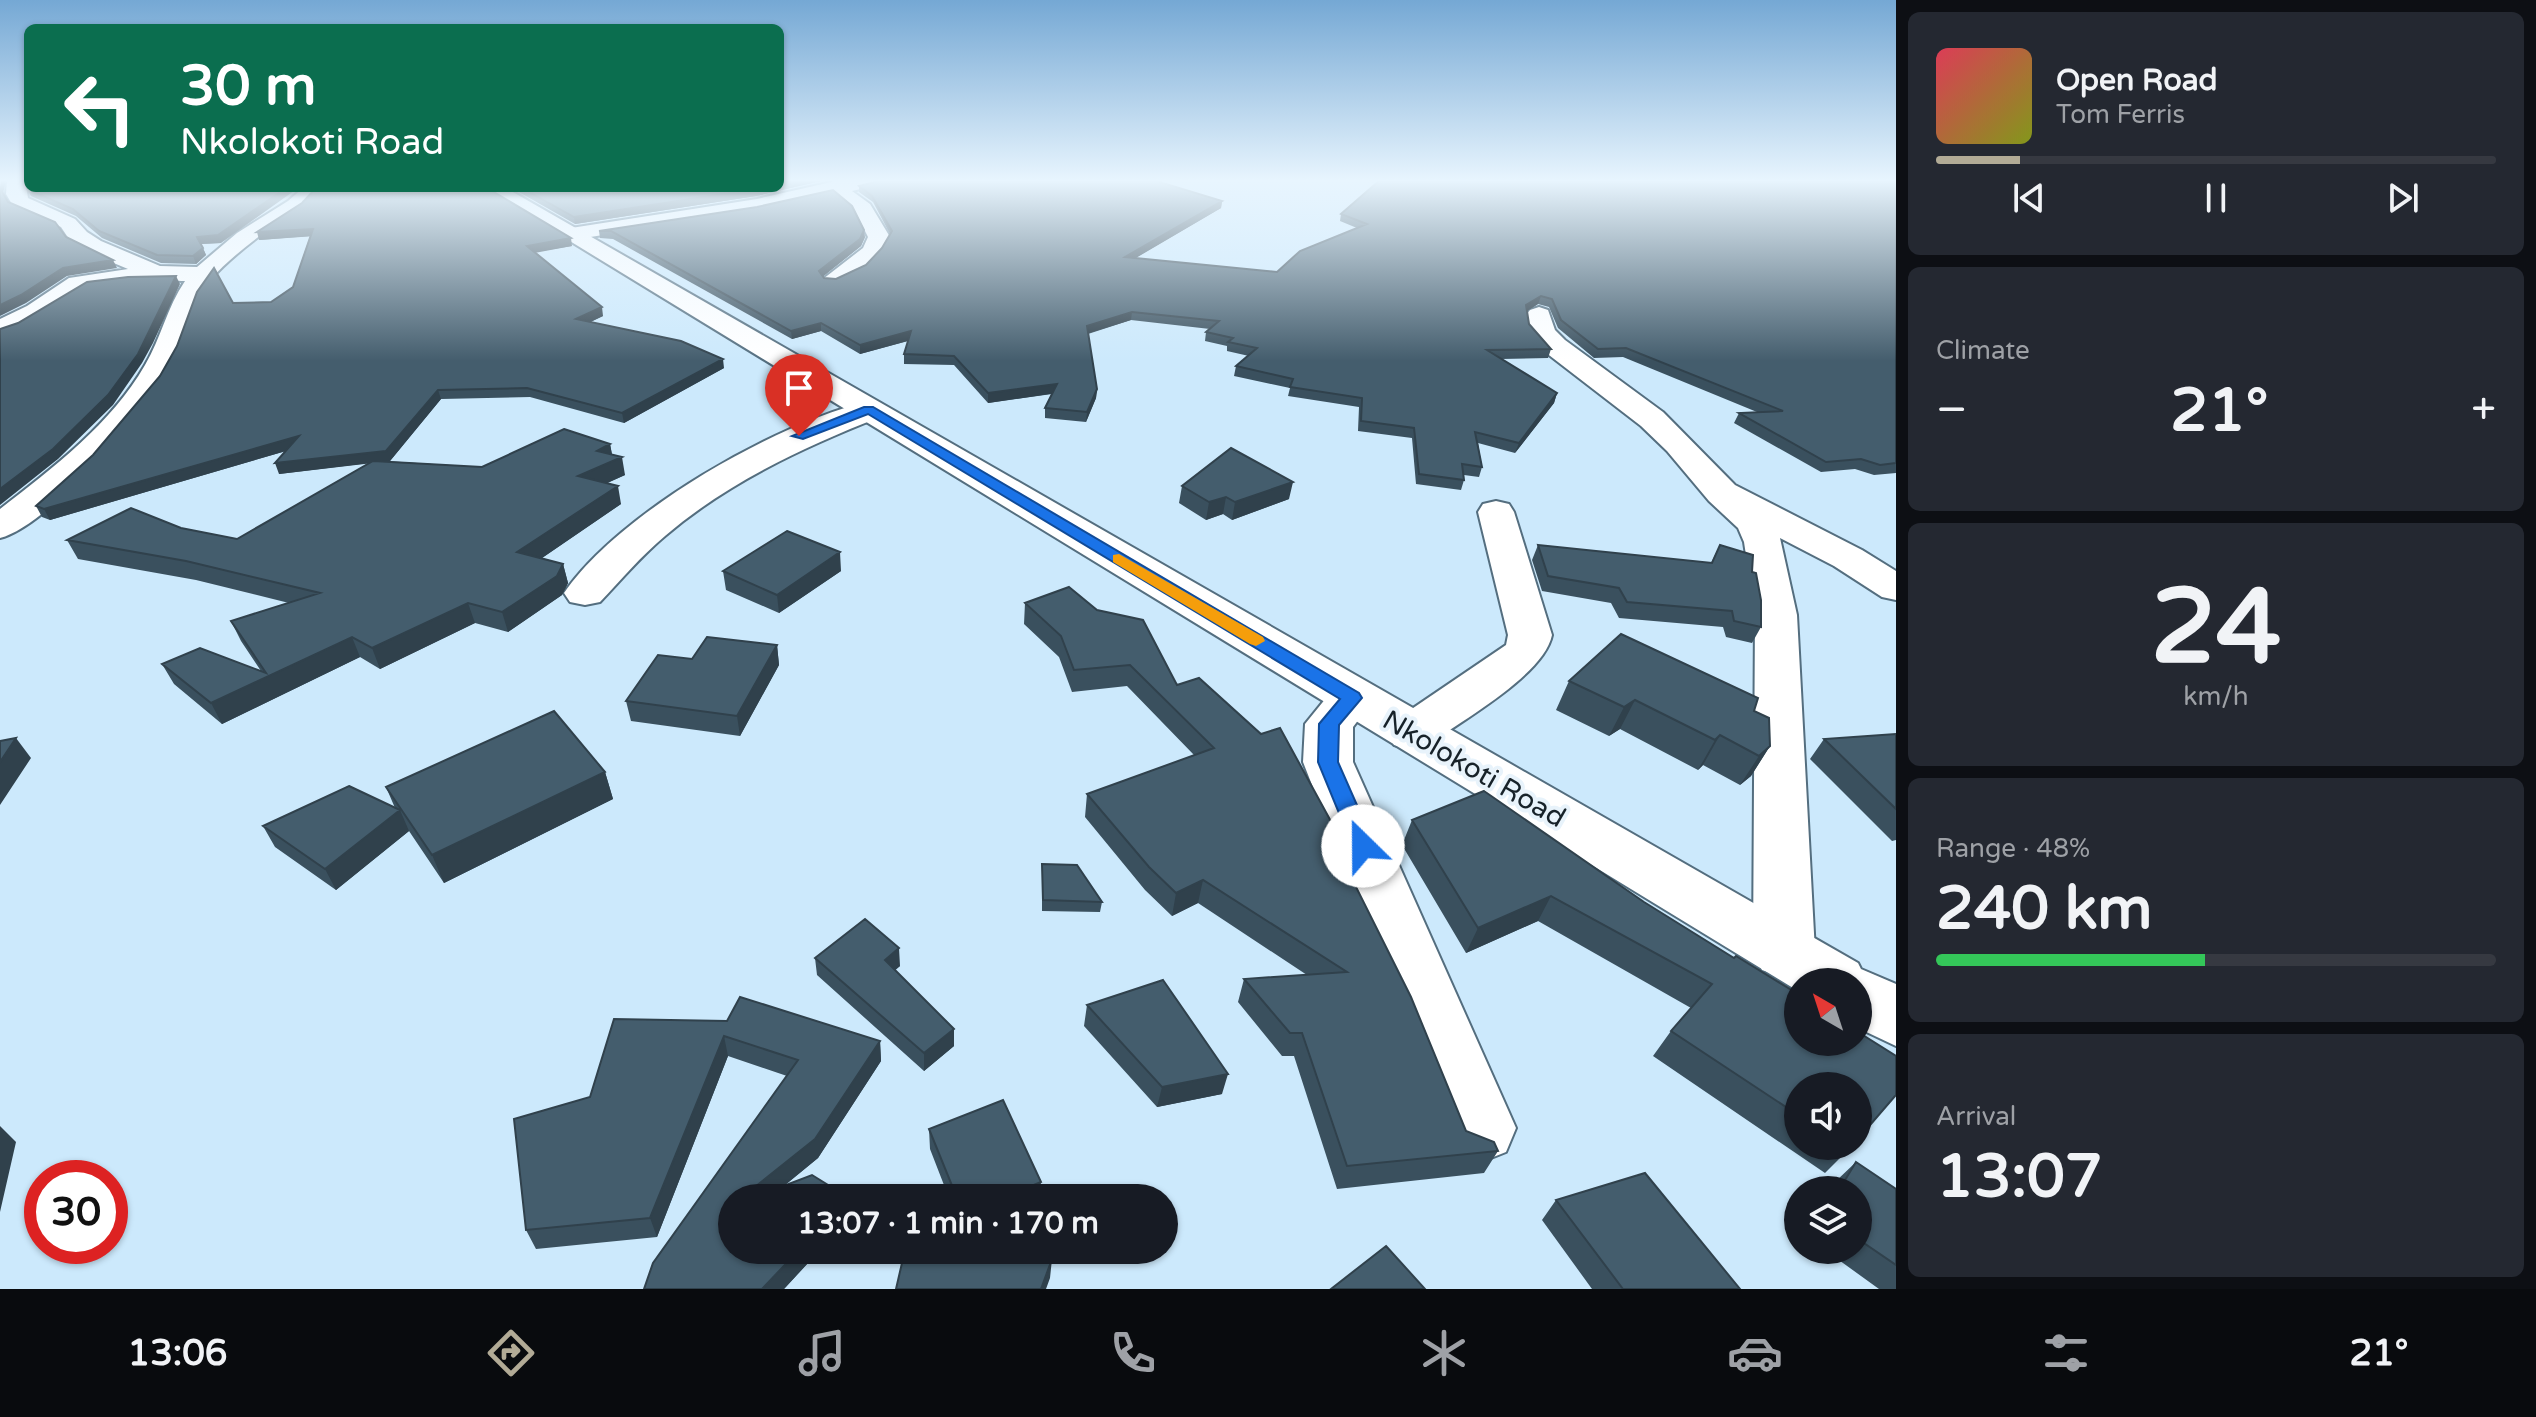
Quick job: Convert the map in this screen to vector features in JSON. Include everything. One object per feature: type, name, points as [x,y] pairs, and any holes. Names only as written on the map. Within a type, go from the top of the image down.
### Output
[{"type":"street","points":[[84,240],[156,273]]},
{"type":"street","points":[[0,527],[69,473],[115,426],[161,363],[185,296],[203,274],[242,240]]},
{"type":"street","name":"Nkolokoti Road","points":[[581,240],[1812,968]]},
{"type":"street","points":[[835,279],[873,252],[878,240]]},
{"type":"street","points":[[0,329],[77,283],[156,273],[203,274]]},
{"type":"street","points":[[1539,315],[1542,332],[1555,346],[1652,419],[1679,444],[1722,493],[1755,524],[1763,542],[1776,615],[1784,952]]},
{"type":"street","points":[[585,593],[658,521],[721,477],[799,436],[869,410]]},
{"type":"street","points":[[1722,493],[1848,558],[1896,588]]},
{"type":"street","points":[[1411,733],[1517,660],[1527,648],[1530,635],[1496,512]]},
{"type":"street","points":[[1352,698],[1329,724],[1328,762],[1481,1128]]},
{"type":"street","points":[[1872,1003],[1896,1017]]},
{"type":"building","points":[[0,240],[72,240],[113,260],[63,268],[0,305]]},
{"type":"building","points":[[121,240],[199,240],[203,248],[193,256],[157,255]]},
{"type":"building","points":[[309,240],[559,240],[527,246],[602,307],[576,319],[681,341],[723,359],[622,413],[527,388],[438,390],[386,451],[275,463],[299,436],[44,509],[36,506],[93,455],[160,376],[177,346],[197,292],[214,268],[233,303],[271,302],[293,287]]},
{"type":"building","points":[[627,240],[859,240],[819,271],[824,278],[836,279],[866,265],[887,240],[1154,240],[1125,257],[1277,272],[1300,251],[1327,240],[1896,240],[1896,463],[1880,465],[1861,459],[1826,462],[1739,413],[1783,411],[1626,348],[1598,349],[1561,320],[1552,299],[1541,296],[1526,305],[1529,324],[1551,349],[1487,350],[1557,393],[1519,443],[1475,432],[1482,467],[1462,464],[1464,480],[1419,474],[1414,428],[1361,421],[1362,398],[1290,387],[1293,379],[1236,366],[1257,348],[1228,342],[1233,338],[1206,332],[1219,321],[1132,312],[1087,326],[1097,389],[1087,412],[1045,408],[1057,384],[988,393],[954,356],[904,354],[911,331],[860,345],[821,323],[791,331]]},
{"type":"building","points":[[176,276],[138,354],[108,395],[53,449],[0,489],[0,329],[18,323],[87,282]]},
{"type":"building","points":[[564,429],[610,444],[597,451],[622,457],[578,476],[618,486],[517,552],[563,564],[557,576],[502,612],[468,603],[372,648],[352,637],[211,703],[162,664],[200,648],[266,673],[231,621],[320,593],[186,561],[67,540],[131,508],[181,528],[237,539],[373,461],[482,467]]},
{"type":"building","points":[[1231,448],[1293,482],[1235,502],[1226,497],[1209,502],[1182,486]]},
{"type":"building","points":[[787,531],[840,552],[777,595],[723,571]]},
{"type":"building","points":[[1538,545],[1712,563],[1720,545],[1753,555],[1752,572],[1756,573],[1761,600],[1761,627],[1734,621],[1732,611],[1627,602],[1619,588],[1548,576]]},
{"type":"building","points":[[1069,587],[1097,610],[1143,620],[1177,685],[1199,678],[1261,734],[1280,728],[1334,827],[1327,829],[1411,997],[1466,1131],[1494,1142],[1498,1151],[1347,1166],[1302,1033],[1290,1033],[1244,979],[1347,972],[1203,880],[1176,893],[1149,867],[1087,794],[1214,748],[1130,665],[1074,670],[1061,636],[1025,603]]},
{"type":"building","points":[[1621,634],[1758,698],[1754,711],[1769,718],[1770,746],[1759,756],[1720,735],[1715,740],[1635,700],[1624,707],[1569,681]]},
{"type":"building","points":[[707,637],[777,645],[737,716],[626,701],[658,655],[692,659]]},
{"type":"building","points":[[554,711],[605,772],[432,855],[386,787]]},
{"type":"building","points":[[1896,734],[1896,809],[1824,739]]},
{"type":"building","points":[[16,738],[0,762],[0,741]]},
{"type":"building","points":[[349,786],[400,810],[325,869],[263,826]]},
{"type":"building","points":[[1484,791],[1644,902],[1784,985],[1784,1056],[1872,1056],[1872,1041],[1896,1056],[1896,1095],[1872,1123],[1872,1072],[1784,1072],[1784,1106],[1671,1031],[1712,984],[1551,896],[1478,928],[1412,820]]},
{"type":"building","points":[[1042,864],[1077,865],[1102,902],[1043,900]]},
{"type":"building","points":[[865,919],[899,948],[885,960],[954,1029],[924,1053],[815,958]]},
{"type":"building","points":[[1163,980],[1228,1074],[1162,1087],[1087,1005]]},
{"type":"building","points":[[740,997],[880,1041],[815,1139],[759,1184],[718,1184],[718,1264],[786,1264],[762,1289],[644,1289],[653,1263],[798,1060],[724,1036],[650,1218],[526,1230],[514,1119],[590,1097],[614,1019],[727,1021]]},
{"type":"building","points":[[1003,1100],[1041,1182],[951,1184],[929,1129]]},
{"type":"building","points":[[1856,1162],[1896,1189],[1896,1265],[1872,1249],[1872,1176],[1848,1176]]},
{"type":"building","points":[[1645,1173],[1740,1289],[1623,1289],[1556,1200]]},
{"type":"building","points":[[812,1175],[826,1184],[789,1184]]},
{"type":"building","points":[[1386,1246],[1425,1289],[1331,1289]]},
{"type":"building","points":[[902,1264],[1050,1264],[1041,1289],[896,1289]]},
{"type":"slow traffic","points":[[1119,559],[1256,641]]},
{"type":"route","points":[[799,436],[869,410],[1352,698],[1329,724],[1328,762],[1363,846]]}]
